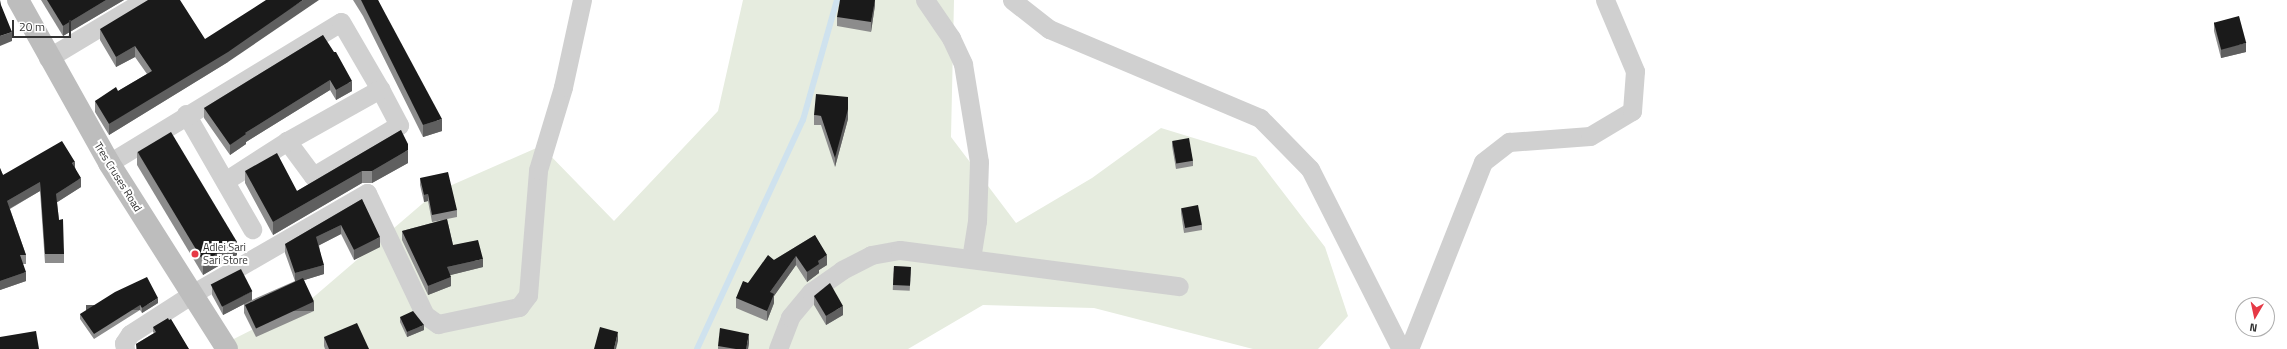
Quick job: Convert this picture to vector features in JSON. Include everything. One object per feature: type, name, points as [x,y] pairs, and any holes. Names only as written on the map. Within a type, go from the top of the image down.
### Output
[{"type":"main road","name":"Tres Cruses Road","points":[[18,0],[48,58],[108,163],[226,349]]},
{"type":"street","points":[[48,58],[145,0]]},
{"type":"street","points":[[125,349],[124,343],[130,334],[192,294],[367,192],[425,315],[438,324],[519,307],[528,295],[538,170],[563,87],[582,0]]},
{"type":"street","points":[[925,0],[951,38],[962,64],[979,162],[977,221],[971,259]]},
{"type":"street","points":[[1012,0],[1049,29],[1260,118],[1310,170],[1401,349]]},
{"type":"street","points":[[1409,349],[1483,162],[1509,142],[1590,136],[1632,111],[1635,71],[1605,0]]},
{"type":"street","points":[[108,163],[186,114],[341,22],[380,89],[398,125],[313,176],[286,141]]},
{"type":"street","points":[[225,181],[286,141],[380,89]]},
{"type":"street","points":[[186,114],[252,229]]},
{"type":"street","points":[[778,349],[790,317],[811,292],[842,270],[871,255],[900,250],[1179,286]]},
{"type":"shaded area","points":[[743,0],[954,0],[951,137],[1016,223],[1092,178],[1161,128],[1256,157],[1325,247],[1348,316],[1318,349],[1253,349],[1094,308],[983,305],[908,349],[214,349],[309,301],[436,192],[541,146],[614,221],[718,111]]},
{"type":"building","points":[[0,0],[12,32],[0,36]]},
{"type":"building","points":[[47,0],[106,0],[63,26]]},
{"type":"building","points":[[148,0],[180,0],[205,39],[266,0],[303,0],[228,52],[109,124],[95,101],[116,87],[118,91],[152,71],[135,46],[116,57],[100,29]]},
{"type":"building","points":[[361,0],[378,0],[442,119],[423,125]]},
{"type":"building","points":[[840,0],[875,0],[871,22],[837,17]]},
{"type":"building","points":[[2239,16],[2246,43],[2221,50],[2214,23]]},
{"type":"building","points":[[323,35],[334,52],[336,52],[352,81],[336,90],[330,80],[245,133],[246,134],[230,145],[204,108]]},
{"type":"building","points":[[816,94],[848,97],[848,109],[835,158],[821,116],[814,115]]},
{"type":"building","points":[[401,130],[408,144],[408,150],[372,171],[362,171],[273,222],[245,171],[277,153],[297,191]]},
{"type":"building","points":[[171,132],[237,242],[203,262],[138,152]]},
{"type":"building","points":[[1189,138],[1193,161],[1176,164],[1172,141]]},
{"type":"building","points":[[62,141],[75,162],[72,163],[81,178],[56,194],[59,220],[63,219],[64,254],[45,254],[40,182],[7,201],[26,255],[20,255],[26,272],[0,281],[0,168],[3,175]]},
{"type":"building","points":[[448,172],[457,210],[432,215],[428,194],[424,195],[420,178]]},
{"type":"building","points":[[362,199],[380,237],[354,250],[341,225],[316,237],[324,265],[295,273],[285,244]]},
{"type":"building","points":[[1198,205],[1202,225],[1185,228],[1181,208]]},
{"type":"building","points":[[447,219],[453,245],[478,240],[483,259],[447,267],[451,277],[428,286],[402,231]]},
{"type":"building","points":[[815,235],[827,255],[818,261],[819,264],[807,272],[796,256],[770,292],[774,294],[767,311],[736,298],[743,281],[748,283],[768,255],[774,260]]},
{"type":"building","points":[[894,266],[911,267],[910,286],[893,285]]},
{"type":"building","points":[[241,269],[252,291],[222,307],[211,284]]},
{"type":"building","points":[[147,277],[158,298],[142,308],[140,305],[94,334],[80,314],[115,292]]},
{"type":"building","points":[[303,278],[314,302],[256,329],[245,305]]},
{"type":"building","points":[[830,283],[843,306],[826,316],[814,296]]},
{"type":"building","points":[[413,311],[424,325],[407,332],[400,317]]},
{"type":"building","points":[[168,318],[169,320],[171,319],[189,349],[137,349],[136,344],[156,332],[153,327]]},
{"type":"building","points":[[357,323],[369,349],[329,349],[324,337]]},
{"type":"building","points":[[600,327],[618,332],[614,349],[594,349]]},
{"type":"building","points":[[720,328],[749,334],[746,349],[718,346]]},
{"type":"building","points":[[36,331],[39,349],[0,349],[0,337]]},
{"type":"waterway","points":[[697,349],[803,120],[837,0]]},
{"type":"place","name":"Adlei Sari Sari Store","points":[[195,254]]}]
